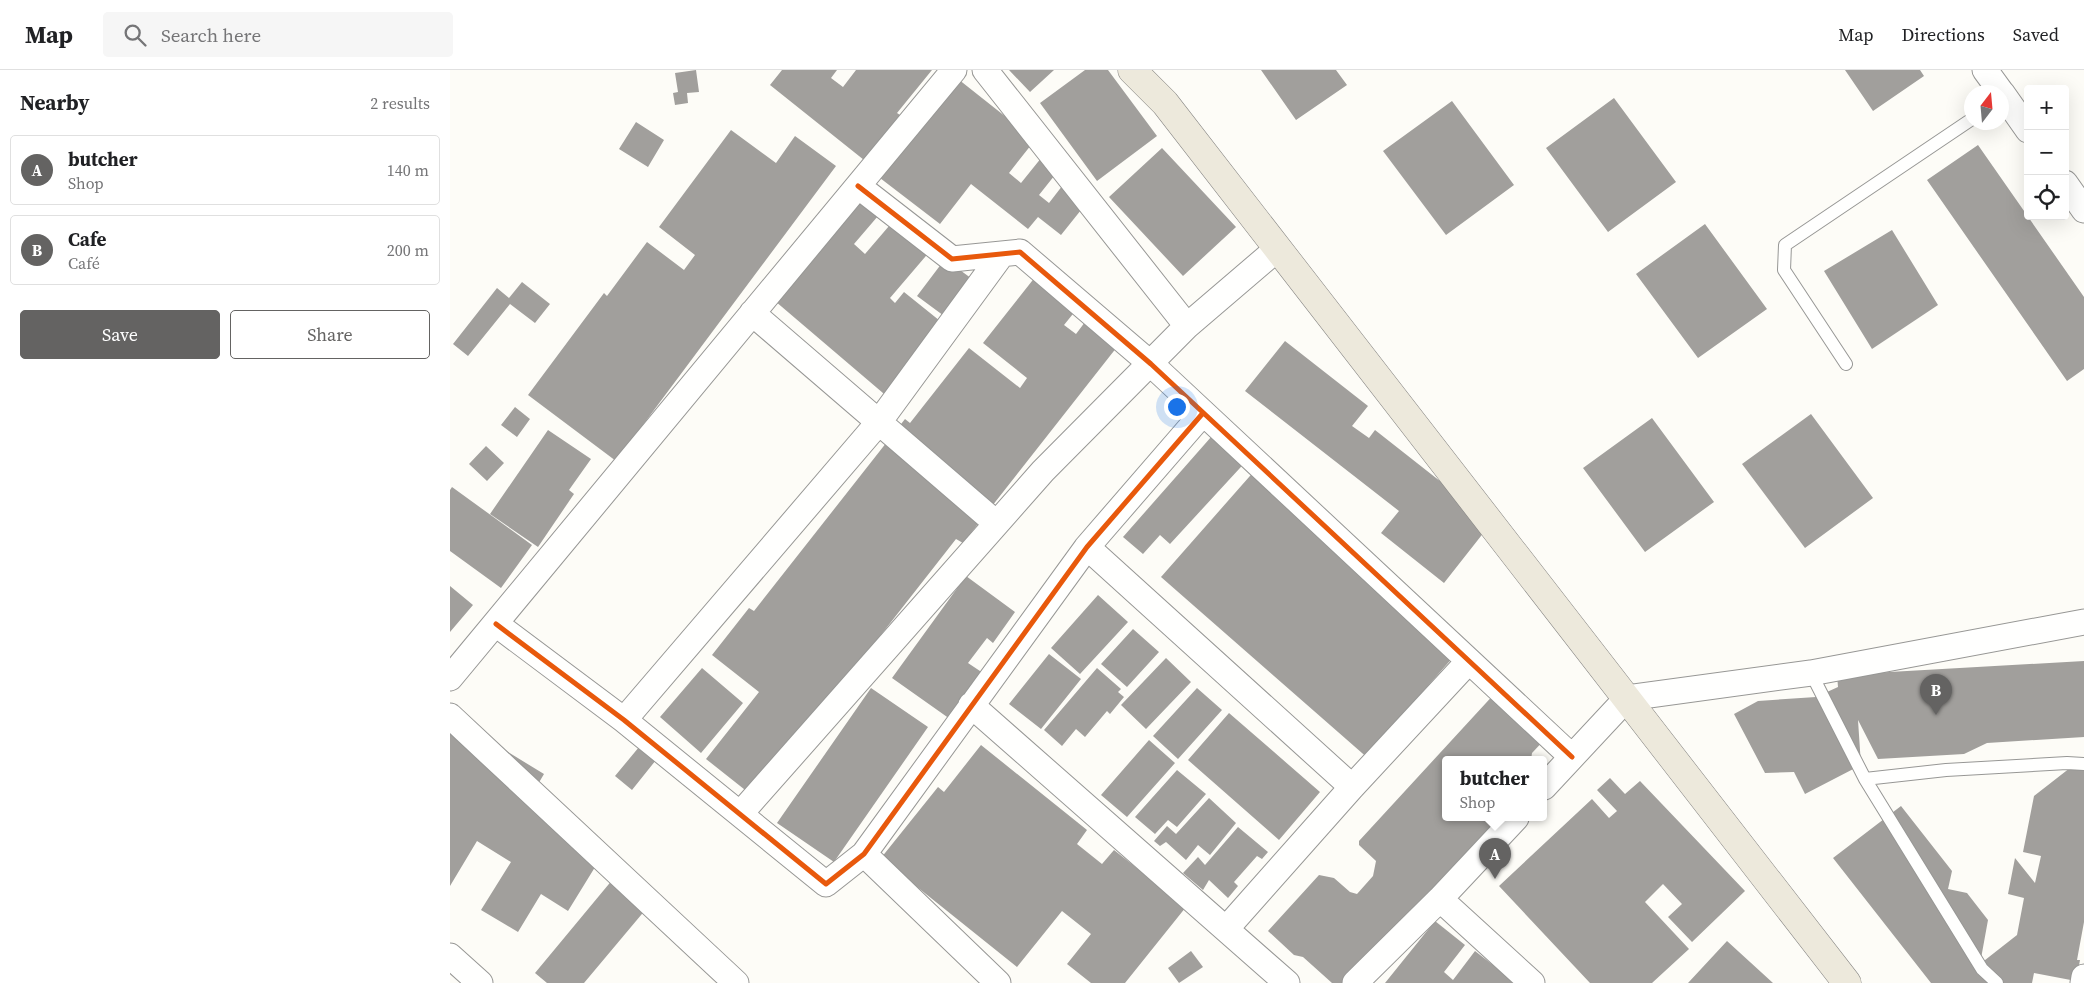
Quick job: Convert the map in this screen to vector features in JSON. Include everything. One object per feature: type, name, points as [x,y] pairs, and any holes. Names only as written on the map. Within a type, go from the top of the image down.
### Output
[{"type":"main road","points":[[1132,70],[1165,103],[1847,983]]},
{"type":"main road","points":[[1154,70],[1165,103]]},
{"type":"street","points":[[450,678],[954,70]]},
{"type":"street","points":[[985,70],[1187,326]]},
{"type":"street","points":[[1985,70],[1995,85]]},
{"type":"street","points":[[2009,105],[2024,125]]},
{"type":"street","points":[[858,186],[952,260],[1020,252],[1151,364],[1468,662],[1572,757]]},
{"type":"street","points":[[2069,189],[2084,210]]},
{"type":"street","points":[[741,813],[1043,472],[1187,326],[1277,249]]},
{"type":"street","points":[[624,720],[879,422],[1002,254]]},
{"type":"street","points":[[752,313],[996,523]]},
{"type":"street","points":[[496,624],[624,720],[741,813],[826,884],[864,854],[1087,547],[1203,413]]},
{"type":"street","points":[[1087,547],[1352,787]]},
{"type":"street","points":[[1547,785],[1627,698],[1811,673],[2084,622]]},
{"type":"street","points":[[1226,929],[1352,787],[1468,662]]},
{"type":"street","points":[[971,705],[1287,983]]},
{"type":"street","points":[[450,716],[736,983]]},
{"type":"street","points":[[1355,983],[1440,899],[1513,821]]},
{"type":"street","points":[[864,854],[998,983]]},
{"type":"street","points":[[1440,899],[1532,983]]},
{"type":"street","points":[[450,956],[480,983]]},
{"type":"street","points":[[2083,983],[2084,977]]},
{"type":"lane","points":[[1846,364],[1784,270],[1785,245],[1964,124]]},
{"type":"lane","points":[[1811,673],[1865,779],[1982,969],[1997,983]]},
{"type":"lane","points":[[1865,779],[1946,770],[2084,764]]},
{"type":"building","points":[[696,70],[699,92],[687,93],[688,103],[675,105],[673,93],[678,92],[675,73]]},
{"type":"building","points":[[782,70],[837,70],[831,78],[843,87],[856,70],[932,70],[897,113],[900,115],[864,160],[770,85]]},
{"type":"building","points":[[1009,70],[1054,70],[1030,92]]},
{"type":"building","points":[[1085,70],[1108,70],[1157,136],[1097,181],[1040,103]]},
{"type":"building","points":[[1261,70],[1336,70],[1347,85],[1296,120]]},
{"type":"building","points":[[1845,70],[1920,70],[1924,76],[1873,111]]},
{"type":"building","points":[[958,79],[1035,140],[1009,173],[1021,183],[1050,147],[1066,161],[1039,195],[1049,203],[1066,181],[1089,200],[1061,235],[1038,217],[1028,229],[971,184],[940,224],[880,178]]},
{"type":"building","points":[[1614,98],[1676,182],[1608,232],[1546,148]]},
{"type":"building","points":[[1452,101],[1514,185],[1446,235],[1383,151]]},
{"type":"building","points":[[636,122],[664,140],[648,167],[619,149]]},
{"type":"building","points":[[731,130],[776,163],[795,136],[836,166],[616,461],[528,395],[604,293],[607,296],[647,242],[684,270],[695,255],[659,227]]},
{"type":"building","points":[[1978,145],[2024,211],[2024,220],[2030,220],[2084,297],[2084,369],[2067,381],[1927,180]]},
{"type":"building","points":[[1162,148],[1236,227],[1183,276],[1109,197]]},
{"type":"building","points":[[864,192],[884,209],[854,244],[865,254],[895,219],[931,250],[890,298],[895,303],[904,292],[950,329],[890,399],[775,301]]},
{"type":"building","points":[[1705,224],[1767,309],[1698,358],[1636,274]]},
{"type":"building","points":[[1892,230],[1938,305],[1872,349],[1824,271]]},
{"type":"building","points":[[945,259],[983,287],[955,324],[917,296]]},
{"type":"building","points":[[1047,262],[1089,294],[1064,325],[1076,334],[1085,322],[1117,347],[963,543],[956,539],[754,797],[706,759],[759,692],[712,655],[749,608],[754,611],[905,419],[910,423],[969,348],[1020,388],[1027,378],[983,343]]},
{"type":"building","points":[[522,282],[550,304],[535,323],[510,304],[468,356],[453,344],[497,288],[509,298]]},
{"type":"building","points":[[1285,341],[1368,406],[1352,426],[1369,438],[1375,430],[1492,522],[1444,583],[1381,533],[1399,511],[1245,391]]},
{"type":"building","points":[[515,407],[530,419],[517,437],[501,425]]},
{"type":"building","points":[[1811,414],[1873,498],[1805,548],[1742,464]]},
{"type":"building","points":[[1652,418],[1714,502],[1645,552],[1583,468]]},
{"type":"building","points":[[1219,428],[1251,456],[1170,544],[1160,535],[1143,554],[1123,537]]},
{"type":"building","points":[[548,430],[591,459],[569,490],[574,494],[538,547],[490,514]]},
{"type":"building","points":[[486,446],[504,463],[487,481],[469,464]]},
{"type":"building","points":[[1264,460],[1365,552],[1351,568],[1455,655],[1419,696],[1370,760],[1161,577]]},
{"type":"building","points":[[452,487],[532,545],[501,588],[450,551],[450,490]]},
{"type":"building","points":[[966,576],[1015,612],[993,643],[987,638],[968,663],[983,673],[950,719],[892,678]]},
{"type":"building","points":[[450,586],[473,605],[450,632]]},
{"type":"building","points":[[1098,595],[1128,622],[1080,674],[1051,648]]},
{"type":"building","points":[[1133,629],[1159,652],[1127,687],[1101,664]]},
{"type":"building","points":[[1049,654],[1081,679],[1041,729],[1009,704]]},
{"type":"building","points":[[1166,658],[1191,682],[1146,729],[1121,705]]},
{"type":"building","points":[[2084,661],[2084,737],[1987,743],[1964,754],[1878,759],[1858,720],[1861,765],[1805,794],[1794,772],[1765,773],[1734,714],[1758,701],[1816,697],[1838,687],[1837,675]]},
{"type":"building","points":[[702,668],[743,703],[701,753],[660,717]]},
{"type":"building","points":[[1097,668],[1121,689],[1118,692],[1124,697],[1110,714],[1107,711],[1085,737],[1076,729],[1062,746],[1044,730]]},
{"type":"building","points":[[871,688],[928,727],[834,862],[777,823]]},
{"type":"building","points":[[1197,688],[1222,710],[1178,759],[1153,736]]},
{"type":"building","points":[[1497,691],[1547,737],[1532,753],[1532,756],[1442,756],[1442,821],[1502,821],[1366,983],[1332,983],[1303,957],[1294,955],[1268,931],[1319,875],[1334,878],[1350,892],[1357,894],[1373,876],[1376,861],[1359,845],[1359,841]]},
{"type":"building","points":[[1229,713],[1320,792],[1279,840],[1188,760]]},
{"type":"building","points":[[457,721],[544,774],[531,796],[601,839],[592,854],[600,859],[568,911],[541,894],[518,932],[481,910],[511,862],[477,841],[450,886],[450,732]]},
{"type":"building","points":[[1149,740],[1175,763],[1127,817],[1101,795]]},
{"type":"building","points":[[644,741],[660,755],[632,790],[615,776]]},
{"type":"building","points":[[981,745],[1087,830],[1077,844],[1102,864],[1114,850],[1186,907],[1125,983],[1091,983],[1067,964],[1091,934],[1062,911],[1017,967],[881,858],[938,787],[944,792]]},
{"type":"building","points":[[2084,757],[2084,922],[2077,960],[2080,960],[2076,981],[2034,973],[2032,983],[1931,983],[1833,858],[1901,806],[1952,871],[1948,889],[1967,893],[1988,920],[1980,964],[2017,935],[2024,898],[2008,894],[2015,858],[2035,883],[2041,856],[2023,852],[2034,796]]},
{"type":"building","points":[[1177,770],[1206,794],[1177,827],[1168,820],[1155,834],[1135,817]]},
{"type":"building","points":[[1610,778],[1625,794],[1640,781],[1745,891],[1692,942],[1668,917],[1682,904],[1663,884],[1645,902],[1689,949],[1652,983],[1590,983],[1499,886],[1592,799],[1609,818],[1617,811],[1597,790]]},
{"type":"building","points":[[1209,798],[1236,823],[1210,855],[1198,845],[1186,860],[1166,842],[1160,846],[1154,841],[1167,826],[1176,834]]},
{"type":"building","points":[[1238,827],[1268,852],[1262,859],[1257,856],[1234,882],[1238,886],[1228,898],[1209,880],[1203,890],[1183,873],[1198,857],[1205,865]]},
{"type":"building","points":[[623,867],[657,896],[584,983],[547,983],[535,973]]},
{"type":"building","points":[[1435,921],[1465,945],[1444,972],[1453,980],[1475,951],[1516,983],[1385,983]]},
{"type":"building","points":[[1727,941],[1773,983],[1688,983]]},
{"type":"building","points":[[1191,951],[1203,967],[1179,983],[1168,968]]},
{"type":"cycle path","points":[[858,186],[952,259],[1020,252],[1151,364],[1572,757]]},
{"type":"cycle path","points":[[496,624],[624,720],[826,884],[864,854],[1087,547],[1203,413]]},
{"type":"place","name":"Cafe","points":[[1936,715]]},
{"type":"place","name":"butcher","points":[[1495,879]]}]
